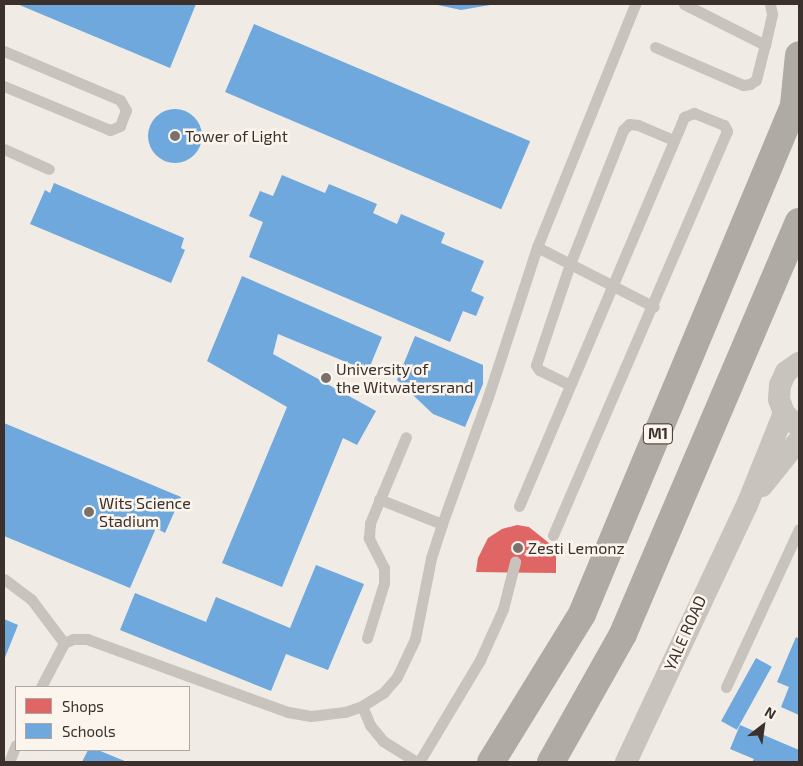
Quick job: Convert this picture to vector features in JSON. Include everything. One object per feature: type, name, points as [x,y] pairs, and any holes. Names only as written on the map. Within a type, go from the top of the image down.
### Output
[{"type":"highway","points":[[797,99],[799,55]]},
{"type":"highway","name":"M1","points":[[491,762],[582,614],[797,99]]},
{"type":"highway","points":[[551,762],[623,634],[799,222]]},
{"type":"street","points":[[791,419],[779,399],[780,385],[786,372],[799,363]]},
{"type":"street","name":"YALE ROAD","points":[[626,762],[747,504],[791,419]]},
{"type":"street","name":"YALE ROAD","points":[[747,504],[799,440]]},
{"type":"lane","points":[[64,642],[87,639],[288,712],[311,716],[345,712],[362,706],[384,692],[398,677],[408,656],[442,524],[488,397],[537,247],[635,4]]},
{"type":"lane","points":[[684,4],[765,45]]},
{"type":"lane","points":[[655,47],[743,85],[756,80],[772,14],[770,4]]},
{"type":"lane","points":[[4,51],[120,100],[126,110],[120,126],[110,130],[4,86]]},
{"type":"lane","points":[[519,506],[568,384],[674,140],[688,113],[724,125],[727,131],[654,307],[553,535]]},
{"type":"lane","points":[[568,384],[539,370],[536,364],[570,264],[623,130],[629,124],[638,125],[674,140]]},
{"type":"lane","points":[[4,149],[49,169]]},
{"type":"lane","points":[[537,247],[654,307]]},
{"type":"lane","points":[[367,638],[384,583],[384,568],[369,538],[370,523],[406,438]]},
{"type":"lane","points":[[379,499],[442,524]]},
{"type":"lane","points":[[726,687],[799,529]]},
{"type":"lane","points":[[362,706],[370,725],[383,741],[418,762],[480,660],[503,608],[515,562]]},
{"type":"lane","points":[[4,578],[31,599],[64,642]]},
{"type":"lane","points":[[42,686],[64,642]]},
{"type":"lane","points":[[9,762],[15,747]]},
{"type":"building: Shops","name":"Zesti Lemonz","points":[[517,525],[529,527],[549,543],[556,554],[556,573],[476,572],[478,558],[488,538],[502,529]]},
{"type":"building: Schools","points":[[17,4],[196,4],[170,68]]},
{"type":"building: Schools","points":[[433,4],[496,4],[461,10]]},
{"type":"building: Schools","points":[[254,24],[530,141],[501,209],[225,92]]},
{"type":"building: Schools","name":"Tower of Light","points":[[175,109],[185,111],[194,117],[200,126],[202,136],[200,146],[194,155],[185,161],[175,163],[165,161],[156,155],[150,146],[148,136],[150,126],[156,117],[165,111]]},
{"type":"building: Schools","points":[[282,175],[325,193],[329,184],[377,204],[373,213],[397,224],[401,214],[445,233],[441,243],[484,261],[471,291],[484,297],[476,316],[463,311],[450,342],[249,257],[263,222],[249,216],[260,191],[273,196]]},
{"type":"building: Schools","points":[[54,183],[184,238],[181,248],[185,250],[171,283],[30,224],[45,190],[50,193]]},
{"type":"building: Schools","points":[[242,276],[382,337],[368,371],[278,334],[273,354],[376,411],[357,445],[343,438],[282,587],[222,563],[287,407],[207,361]]},
{"type":"building: Schools","points":[[415,336],[483,365],[483,384],[465,427],[433,414],[397,380]]},
{"type":"building: Schools","name":"Wits Science Stadium","points":[[4,423],[181,497],[165,533],[156,528],[130,588],[4,536]]},
{"type":"building: Schools","points":[[316,565],[364,584],[328,670],[286,654],[271,691],[120,630],[135,593],[206,622],[216,597],[290,628]]},
{"type":"building: Schools","points":[[4,619],[18,625],[4,660]]},
{"type":"building: Schools","points":[[796,637],[799,639],[799,715],[781,707],[789,687],[777,682]]},
{"type":"building: Schools","points":[[756,658],[772,667],[737,730],[721,721]]},
{"type":"building: Schools","points":[[740,725],[799,750],[799,762],[752,762],[754,759],[730,749]]},
{"type":"building: Schools","points":[[88,751],[100,751],[127,762],[82,762]]},
{"type":"place","name":"Tower of Light","points":[[175,136]]},
{"type":"place","name":"University of the Witwatersrand","points":[[326,378]]},
{"type":"place","name":"Wits Science Stadium","points":[[89,512]]},
{"type":"place","name":"Zesti Lemonz","points":[[518,548]]}]
